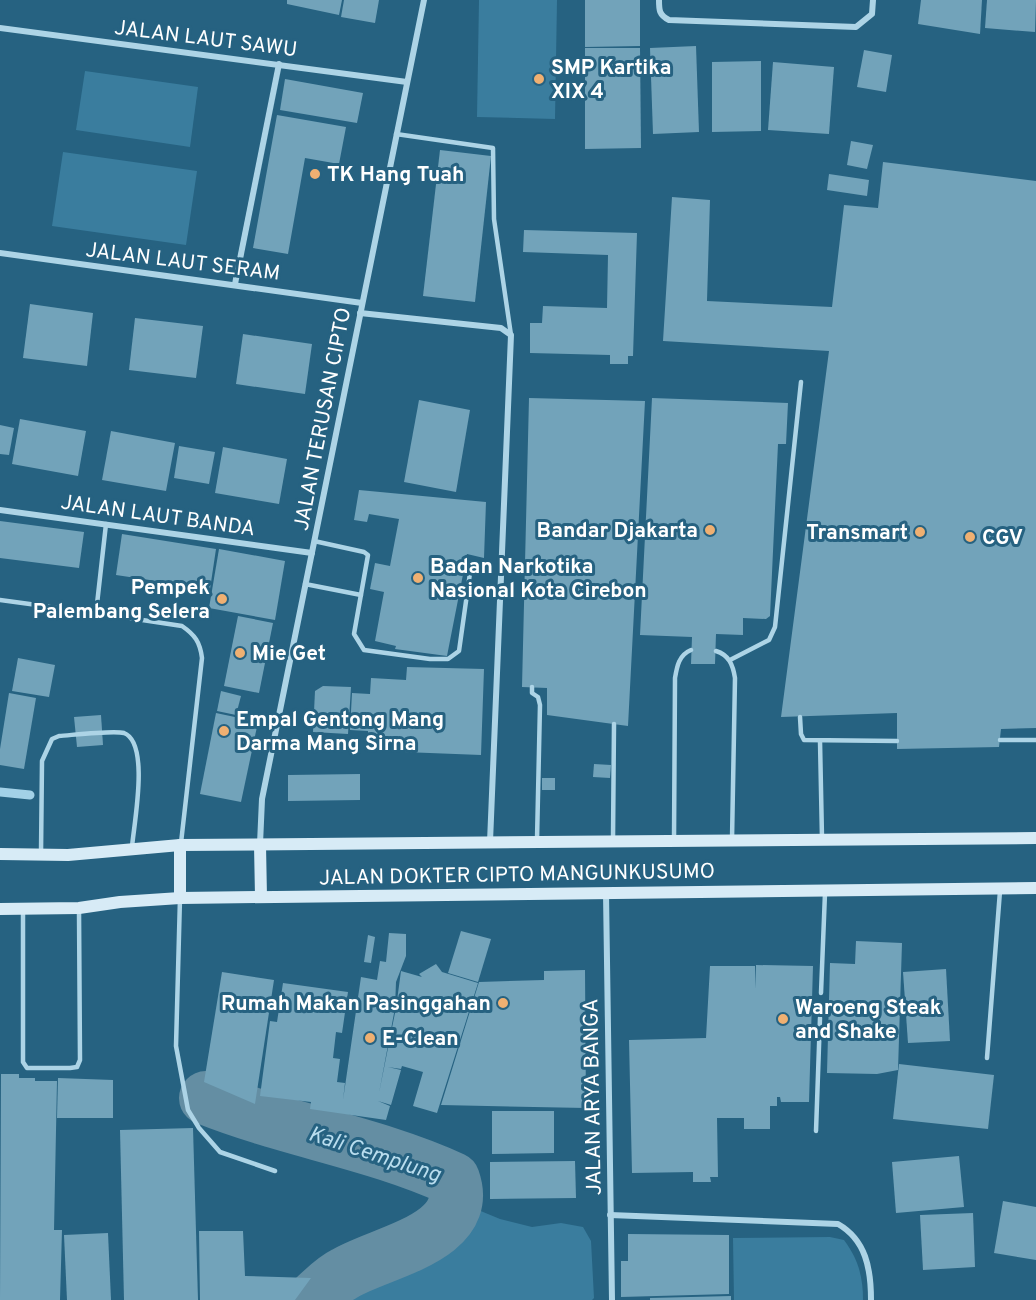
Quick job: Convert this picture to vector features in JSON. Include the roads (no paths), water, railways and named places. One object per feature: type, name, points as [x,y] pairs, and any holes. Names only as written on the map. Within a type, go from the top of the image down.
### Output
[{"type":"main road","name":"JALAN DOKTER CIPTO MANGUNKUSUMO","points":[[0,854],[41,855],[180,845],[1036,838]]},
{"type":"main road","points":[[180,845],[180,898]]},
{"type":"main road","points":[[260,845],[261,897]]},
{"type":"main road","name":"JALAN DOKTER CIPTO MANGUNKUSUMO","points":[[0,909],[79,908],[120,902],[180,898],[1036,888]]},
{"type":"street","name":"JALAN TERUSAN CIPTO","points":[[260,845],[262,799],[423,0]]},
{"type":"street","points":[[659,0],[659,11],[669,20],[856,27],[872,14],[873,0]]},
{"type":"street","name":"JALAN LAUT SAWU","points":[[0,28],[407,82]]},
{"type":"street","points":[[235,284],[279,64]]},
{"type":"street","name":"JALAN LAUT SERAM","points":[[0,253],[362,303]]},
{"type":"street","points":[[360,313],[501,328],[511,335],[490,843]]},
{"type":"street","name":"JALAN LAUT BANDA","points":[[0,510],[312,553]]},
{"type":"street","name":"JALAN ARYA BANGA","points":[[606,893],[612,1300]]},
{"type":"street","points":[[610,1215],[838,1224],[853,1233],[865,1254],[871,1300]]},
{"type":"lane","points":[[396,134],[493,148],[494,219],[511,335]]},
{"type":"lane","points":[[730,660],[769,640],[775,627],[801,382]]},
{"type":"lane","points":[[96,613],[106,524]]},
{"type":"lane","points":[[314,541],[364,552],[368,555],[354,634],[364,650],[430,659],[448,659],[459,651],[470,573]]},
{"type":"lane","points":[[306,584],[361,595]]},
{"type":"lane","points":[[0,600],[182,626],[194,633],[200,645],[202,658],[180,845]]},
{"type":"lane","points":[[674,841],[675,678],[680,659],[691,650]]},
{"type":"lane","points":[[716,651],[723,653],[730,660],[735,678],[732,840]]},
{"type":"lane","points":[[532,687],[532,693],[538,698],[540,705],[537,843]]},
{"type":"lane","points":[[540,705],[547,705]]},
{"type":"lane","points":[[800,717],[801,734],[804,740],[897,741]]},
{"type":"lane","points":[[613,842],[614,724]]},
{"type":"lane","points":[[41,855],[42,761],[52,739],[59,736],[123,733],[132,739],[140,757],[132,849]]},
{"type":"lane","points":[[1000,740],[1036,740]]},
{"type":"lane","points":[[820,741],[822,840]]},
{"type":"lane","points":[[987,1058],[1000,888]]},
{"type":"lane","points":[[821,993],[825,890]]},
{"type":"lane","points":[[180,898],[176,1046],[188,1110],[220,1152],[275,1172]]},
{"type":"lane","points":[[23,909],[23,1062],[27,1068],[70,1068],[77,1066],[80,1060],[79,908]]},
{"type":"lane","points":[[816,1131],[820,1018]]},
{"type":"waterway","name":"Kali Cemplung","points":[[0,792],[30,795]]},
{"type":"waterway","name":"Kali Cemplung","points":[[206,1098],[267,1119],[393,1156],[453,1179],[456,1199],[450,1216],[437,1229],[400,1250],[340,1276],[312,1300]]},
{"type":"place","name":"SMP Kartika XIX 4","points":[[539,79]]},
{"type":"place","name":"TK Hang Tuah","points":[[315,174]]},
{"type":"place","name":"Bandar Djakarta","points":[[710,530]]},
{"type":"place","name":"Transmart","points":[[920,532]]},
{"type":"place","name":"CGV","points":[[970,537]]},
{"type":"place","name":"Badan Narkotika Nasional Kota Cirebon","points":[[418,578]]},
{"type":"place","name":"Pempek Palembang Selera","points":[[222,599]]},
{"type":"place","name":"Mie Get","points":[[240,653]]},
{"type":"place","name":"Empal Gentong Mang Darma Mang Sirna","points":[[224,731]]},
{"type":"place","name":"Rumah Makan Pasinggahan","points":[[503,1003]]},
{"type":"place","name":"Waroeng Steak and Shake","points":[[783,1019]]},
{"type":"place","name":"E-Clean","points":[[370,1038]]}]
